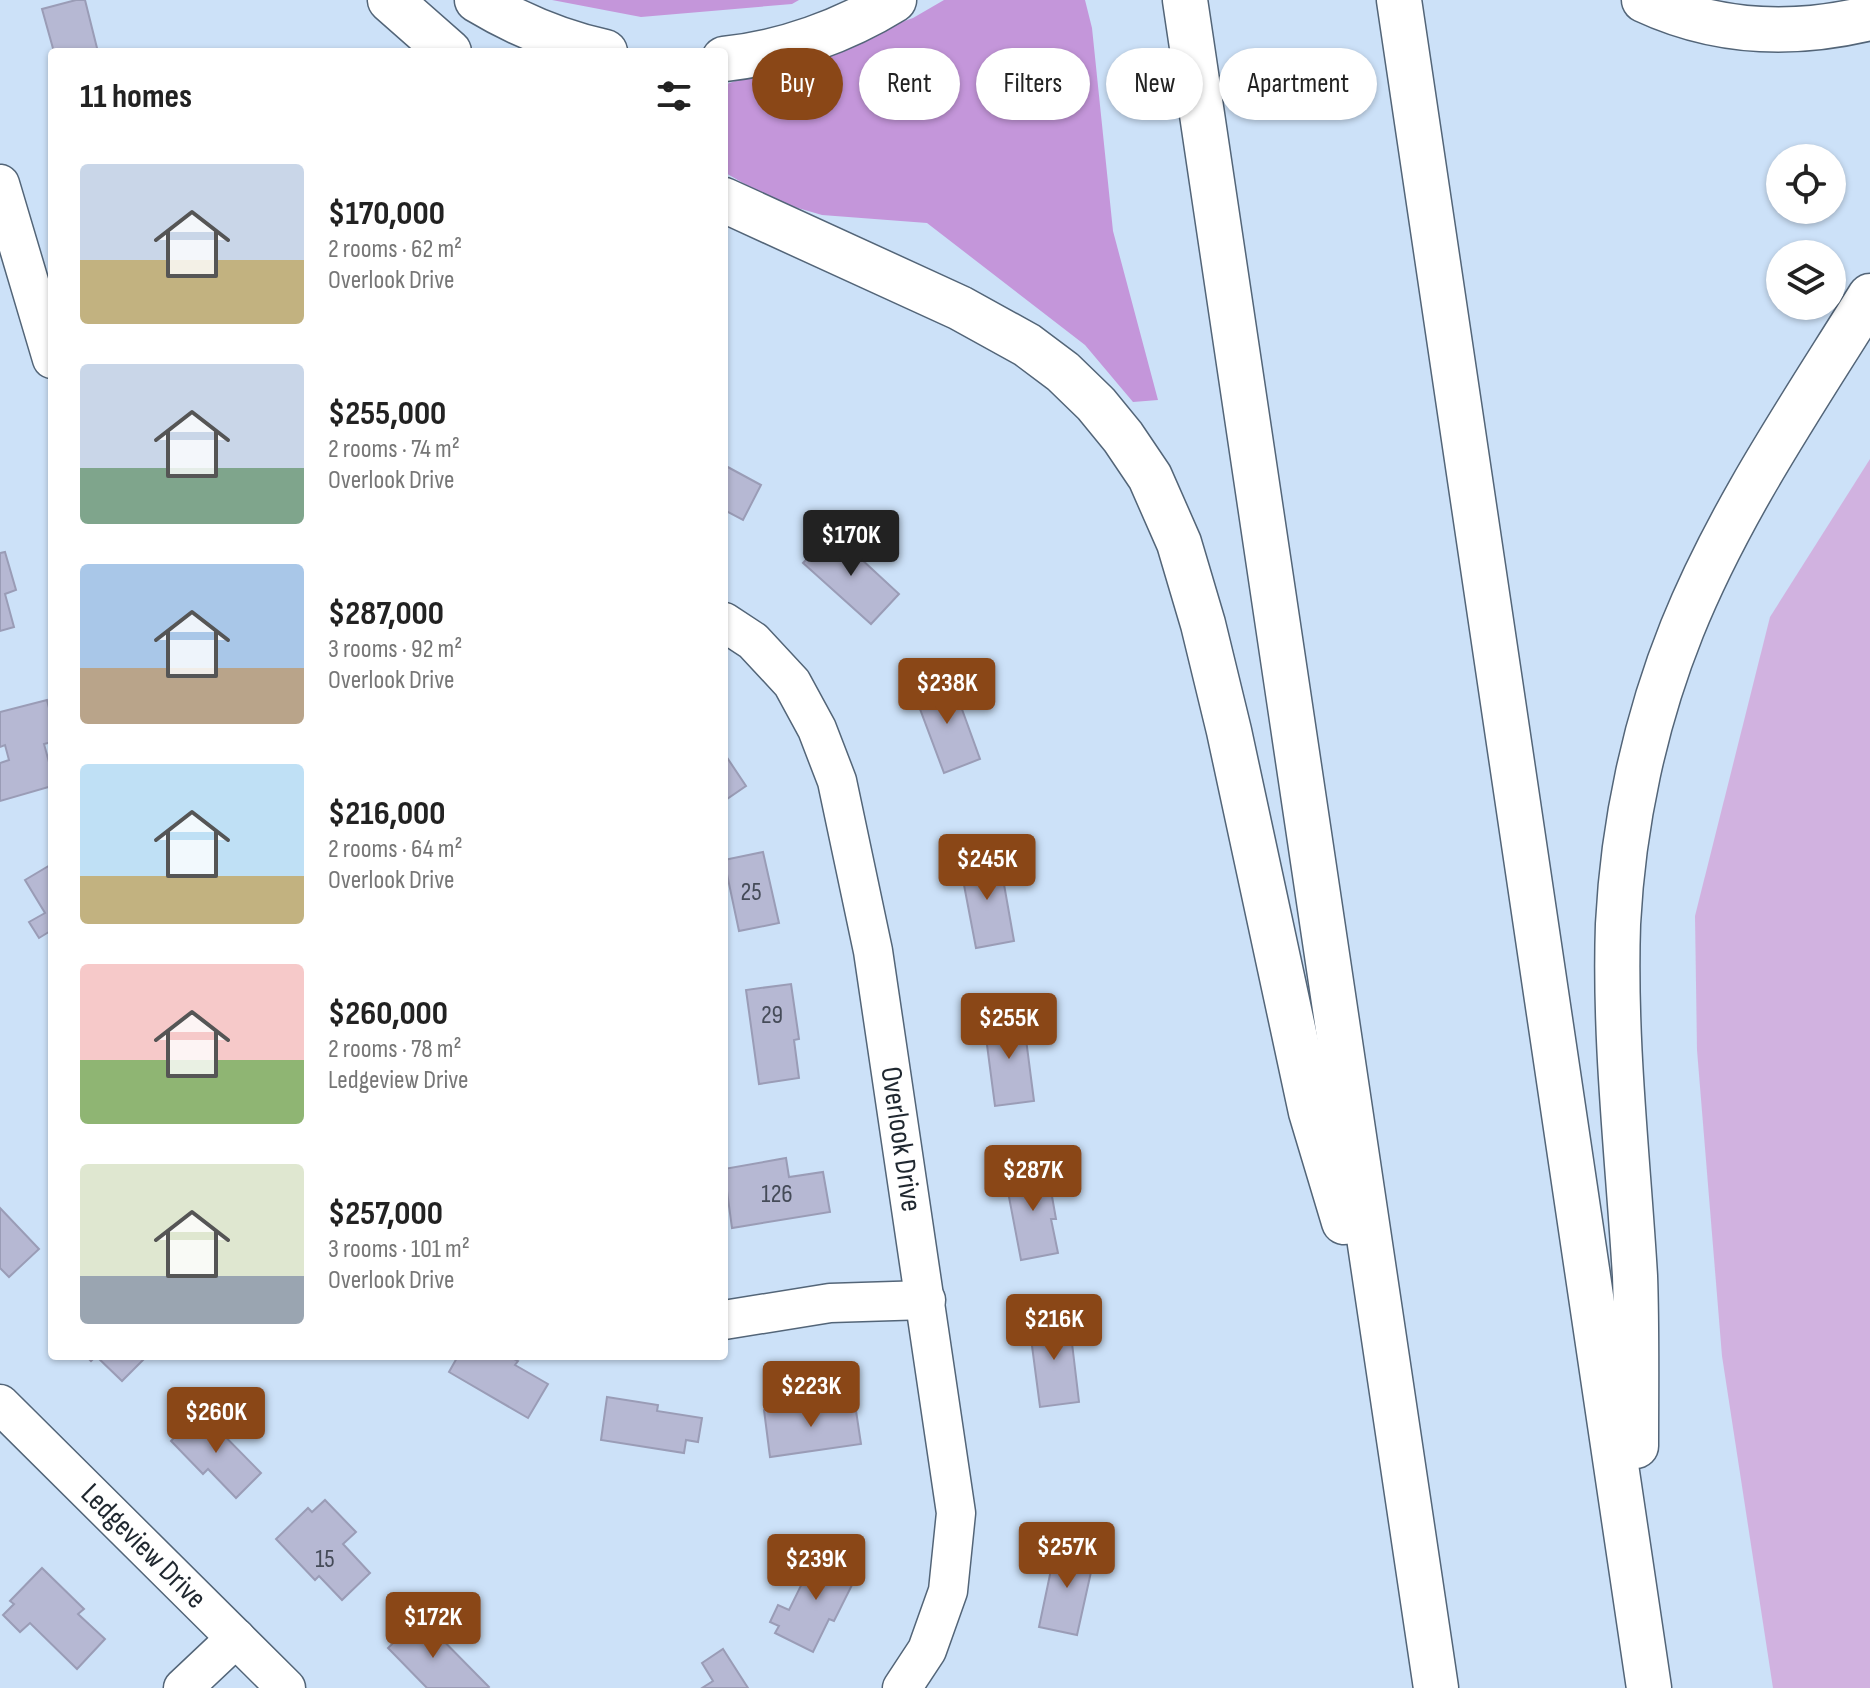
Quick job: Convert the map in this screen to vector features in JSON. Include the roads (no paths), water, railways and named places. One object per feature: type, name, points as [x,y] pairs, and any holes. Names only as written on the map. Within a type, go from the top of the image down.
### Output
[{"type":"highway","points":[[390,0],[444,48]]},
{"type":"highway","points":[[477,0],[529,27],[588,48]]},
{"type":"highway","points":[[728,58],[767,51],[823,34],[894,0]]},
{"type":"highway","points":[[1185,0],[1436,1688]]},
{"type":"highway","points":[[1399,0],[1649,1688]]},
{"type":"highway","points":[[1644,0],[1702,22],[1753,30],[1801,31],[1870,18]]},
{"type":"highway","points":[[728,202],[960,308],[1027,345],[1063,372],[1096,404],[1150,477],[1171,521],[1195,595],[1229,731],[1311,1112],[1389,1371]]},
{"type":"highway","points":[[1638,1612],[1635,1276],[1625,1152],[1618,985],[1620,894],[1633,801],[1665,679],[1711,565],[1752,488],[1870,296]]},
{"type":"street","points":[[0,184],[48,346]]},
{"type":"street","name":"Overlook Drive","points":[[728,625],[753,641],[792,683],[817,729],[837,781],[873,951],[956,1513],[948,1591],[927,1650],[902,1688]]},
{"type":"street","points":[[728,1319],[830,1303],[926,1300]]},
{"type":"street","name":"Ledgeview Drive","points":[[0,1404],[286,1688]]},
{"type":"street","points":[[183,1688],[236,1638]]}]
